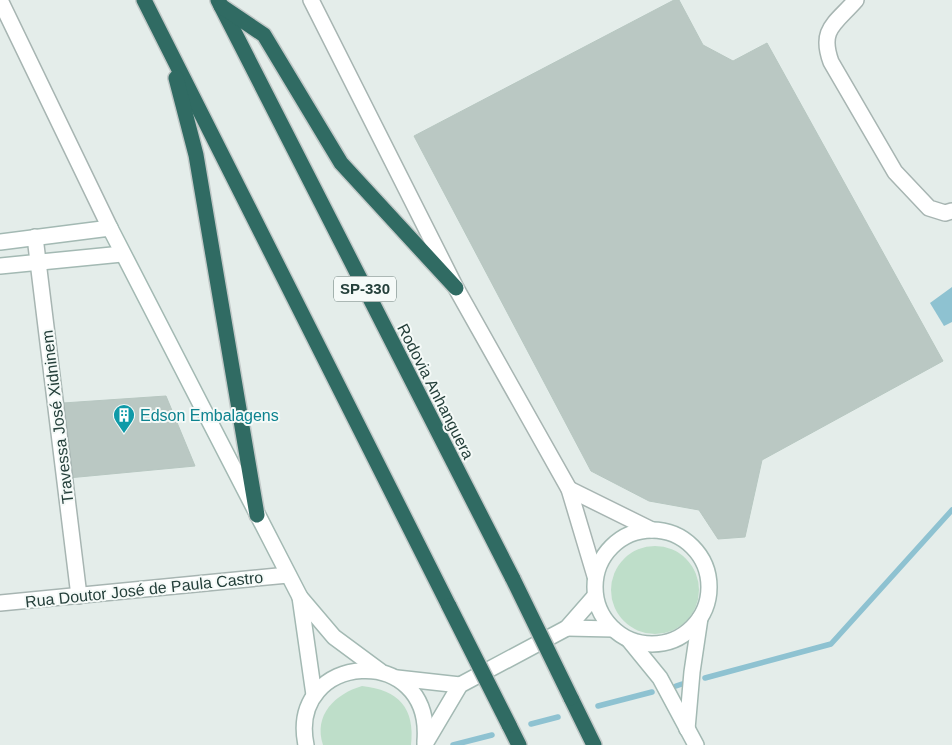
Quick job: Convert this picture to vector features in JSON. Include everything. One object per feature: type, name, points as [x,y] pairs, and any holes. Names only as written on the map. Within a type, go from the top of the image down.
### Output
[{"type":"highway","points":[[144,0],[520,745]]},
{"type":"highway","points":[[219,3],[264,35],[341,163],[456,288]]},
{"type":"highway","name":"Rodovia Anhanguera","points":[[219,3],[513,579],[594,745]]},
{"type":"highway","points":[[165,41],[196,156],[257,516]]},
{"type":"main road","points":[[0,0],[122,254],[300,597],[334,637],[380,671],[397,678],[412,690],[422,707],[426,725],[425,745]]},
{"type":"main road","points":[[311,0],[456,288],[569,489],[596,576]]},
{"type":"main road","points":[[856,0],[827,32],[825,46],[831,62],[895,172],[929,208],[945,214],[952,211]]},
{"type":"main road","points":[[0,242],[110,228]]},
{"type":"main road","name":"Travessa José Xidninem","points":[[35,238],[79,596]]},
{"type":"main road","points":[[0,266],[122,254]]},
{"type":"main road","points":[[569,489],[652,530],[670,533],[685,541],[698,553],[706,568],[709,585],[707,603],[700,618],[692,672],[687,729]]},
{"type":"main road","points":[[652,530],[633,534],[616,543],[603,558],[596,576],[595,596],[601,614],[613,629],[629,640],[660,678],[696,745]]},
{"type":"main road","name":"Rua Doutor José de Paula Castro","points":[[0,603],[288,575]]},
{"type":"main road","points":[[425,745],[460,684],[568,628],[595,596]]},
{"type":"main road","points":[[300,597],[314,695]]},
{"type":"main road","points":[[629,640],[649,644],[668,642],[686,633],[700,618]]},
{"type":"main road","points":[[568,628],[613,629]]},
{"type":"main road","points":[[306,745],[303,733],[306,713],[314,695],[327,682],[343,673],[361,669],[380,671]]},
{"type":"main road","points":[[397,678],[460,684]]},
{"type":"green space","points":[[655,546],[672,550],[686,559],[695,573],[699,590],[695,607],[686,621],[672,630],[655,634],[638,630],[624,621],[615,607],[611,590],[615,573],[624,559],[638,550]]},
{"type":"green space","points":[[362,686],[386,692],[402,703],[410,721],[412,732],[411,745],[323,745],[321,724],[329,707],[343,694]]},
{"type":"water","points":[[952,287],[952,322],[944,326],[930,303]]},
{"type":"building","points":[[674,0],[679,0],[703,45],[733,61],[767,43],[943,361],[762,460],[745,537],[718,539],[699,510],[649,501],[591,471],[414,136]]},
{"type":"building","name":"Edson Embalagens","points":[[166,396],[195,466],[68,478],[63,403]]},
{"type":"waterway","points":[[705,678],[831,644],[952,510]]},
{"type":"waterway","points":[[676,686],[682,684]]},
{"type":"waterway","points":[[598,706],[652,692]]},
{"type":"waterway","points":[[531,724],[558,717]]},
{"type":"waterway","points":[[453,745],[492,735]]},
{"type":"place","name":"Edson Embalagens","points":[[124,434]]}]
